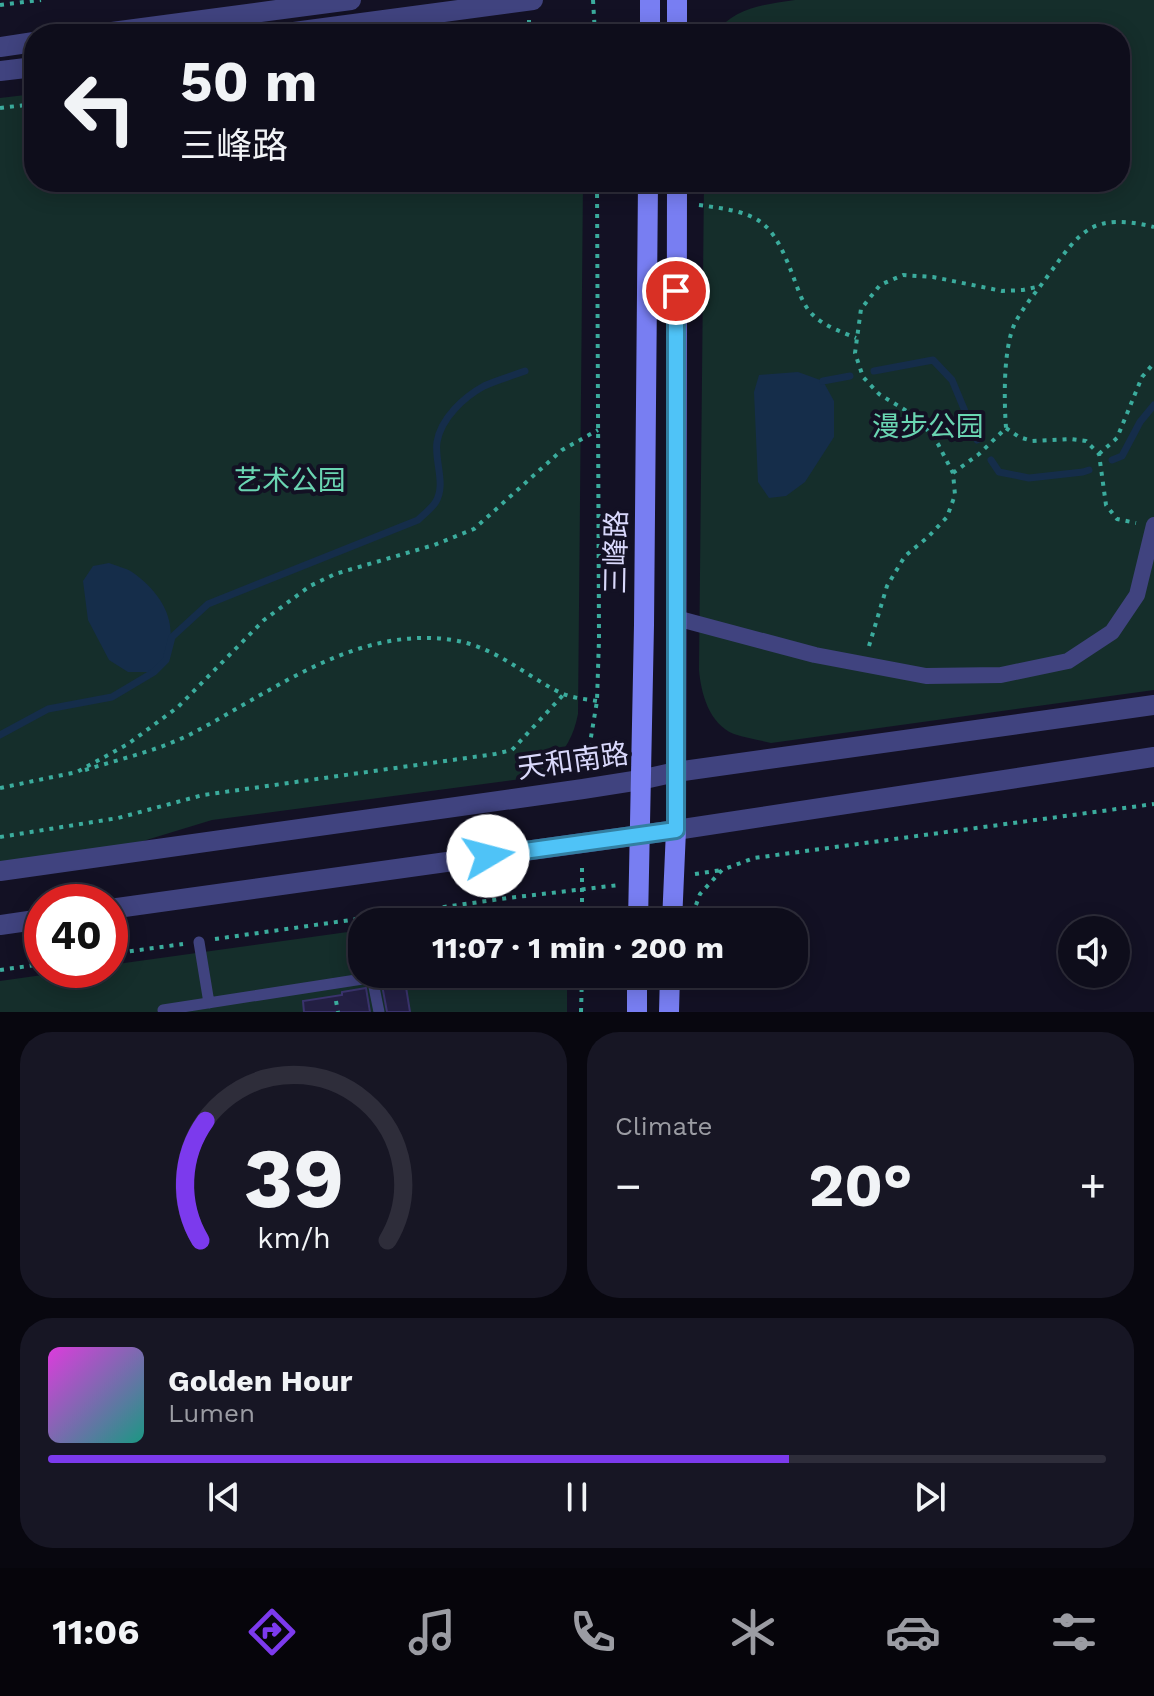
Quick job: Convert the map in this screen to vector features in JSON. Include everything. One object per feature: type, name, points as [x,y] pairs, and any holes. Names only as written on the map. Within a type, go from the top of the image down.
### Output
[{"type":"main road","points":[[650,0],[650,24]]},
{"type":"main road","points":[[677,0],[677,24]]},
{"type":"main road","name":"三峰路","points":[[638,908],[648,192]]},
{"type":"main road","points":[[673,908],[676,830],[677,192]]},
{"type":"main road","points":[[637,988],[637,1012]]},
{"type":"main road","points":[[669,1012],[670,988]]},
{"type":"street","points":[[172,24],[351,0]]},
{"type":"street","points":[[354,24],[533,0]]},
{"type":"street","points":[[0,47],[24,43]]},
{"type":"street","points":[[0,71],[24,68]]},
{"type":"street","points":[[676,618],[815,655],[926,676],[1001,675],[1068,661],[1112,632],[1137,595],[1154,526]]},
{"type":"street","name":"天和南路","points":[[0,871],[1154,705]]},
{"type":"street","points":[[128,906],[676,830],[1154,757]]},
{"type":"street","points":[[0,925],[24,922]]},
{"type":"lane","points":[[199,942],[209,1003]]},
{"type":"lane","points":[[163,1010],[369,978],[373,982],[379,1012]]},
{"type":"path","points":[[0,5],[41,0]]},
{"type":"path","points":[[593,0],[594,24]]},
{"type":"path","points":[[0,108],[24,105]]},
{"type":"path","points":[[583,789],[597,701],[599,639],[597,192]]},
{"type":"path","points":[[677,192],[753,216],[770,230],[782,247],[811,314],[856,338]]},
{"type":"path","points":[[1006,428],[1004,404],[1008,351],[1015,323],[1074,240],[1090,228],[1112,221],[1154,227]]},
{"type":"path","points":[[865,664],[887,586],[905,556],[947,517],[955,495],[953,473],[938,444],[918,418],[879,394],[863,377],[855,353],[861,309],[880,285],[903,275],[933,277],[1002,291],[1041,286]]},
{"type":"path","points":[[1099,454],[1117,438],[1142,377],[1154,363]]},
{"type":"path","points":[[953,473],[1006,428]]},
{"type":"path","points":[[1006,428],[1032,441],[1086,441],[1099,454],[1106,505],[1117,519],[1154,526]]},
{"type":"path","points":[[77,772],[128,744],[178,707],[264,620],[310,586],[335,574],[434,545],[474,529],[562,450],[598,430]]},
{"type":"path","points":[[0,788],[77,772],[156,749],[188,735],[307,669],[374,644],[410,639],[453,640],[497,654],[564,694],[597,701]]},
{"type":"path","points":[[0,837],[118,818],[203,795],[512,750],[564,694]]},
{"type":"path","points":[[674,877],[722,870],[754,858],[1154,804]]},
{"type":"path","points":[[582,842],[582,908]]},
{"type":"path","points":[[695,908],[700,894],[722,870]]},
{"type":"path","points":[[128,952],[638,882]]},
{"type":"path","points":[[0,970],[24,967]]},
{"type":"path","points":[[581,1012],[582,988]]},
{"type":"green space","name":"漫步公园","points":[[795,0],[1154,0],[1154,690],[771,743],[734,734],[712,715],[699,670],[704,192],[1130,192],[1130,24],[723,24],[761,6]]},
{"type":"green space","name":"艺术公园","points":[[24,95],[24,192],[583,192],[578,714],[567,744],[547,767],[528,778],[212,820],[130,845],[0,864],[0,98]]},
{"type":"green space","points":[[348,932],[348,988],[567,988],[567,1012],[0,1012],[0,981],[24,978],[24,988],[128,988],[128,962]]},
{"type":"water","points":[[798,372],[823,381],[834,401],[834,437],[805,482],[786,496],[769,498],[758,482],[754,392],[759,375]]},
{"type":"water","points":[[109,563],[127,569],[145,582],[163,605],[171,632],[164,659],[154,672],[128,672],[109,660],[88,620],[83,581],[93,566]]},
{"type":"building","points":[[366,988],[370,1012],[304,1012],[303,1001],[342,995],[342,992]]},
{"type":"building","points":[[383,988],[406,988],[410,1012],[387,1012]]},
{"type":"waterway","points":[[874,371],[933,360],[952,380],[977,440]]},
{"type":"waterway","points":[[0,735],[48,709],[112,697],[154,672],[166,660],[172,637],[208,604],[418,520],[438,496],[437,442],[448,417],[461,402],[484,386],[525,371]]},
{"type":"waterway","points":[[823,381],[850,376]]},
{"type":"waterway","points":[[1112,460],[1122,456],[1140,422],[1154,405]]},
{"type":"waterway","points":[[991,460],[999,472],[1029,478],[1089,470]]},
{"type":"route","points":[[488,856],[676,830],[676,291]]}]
